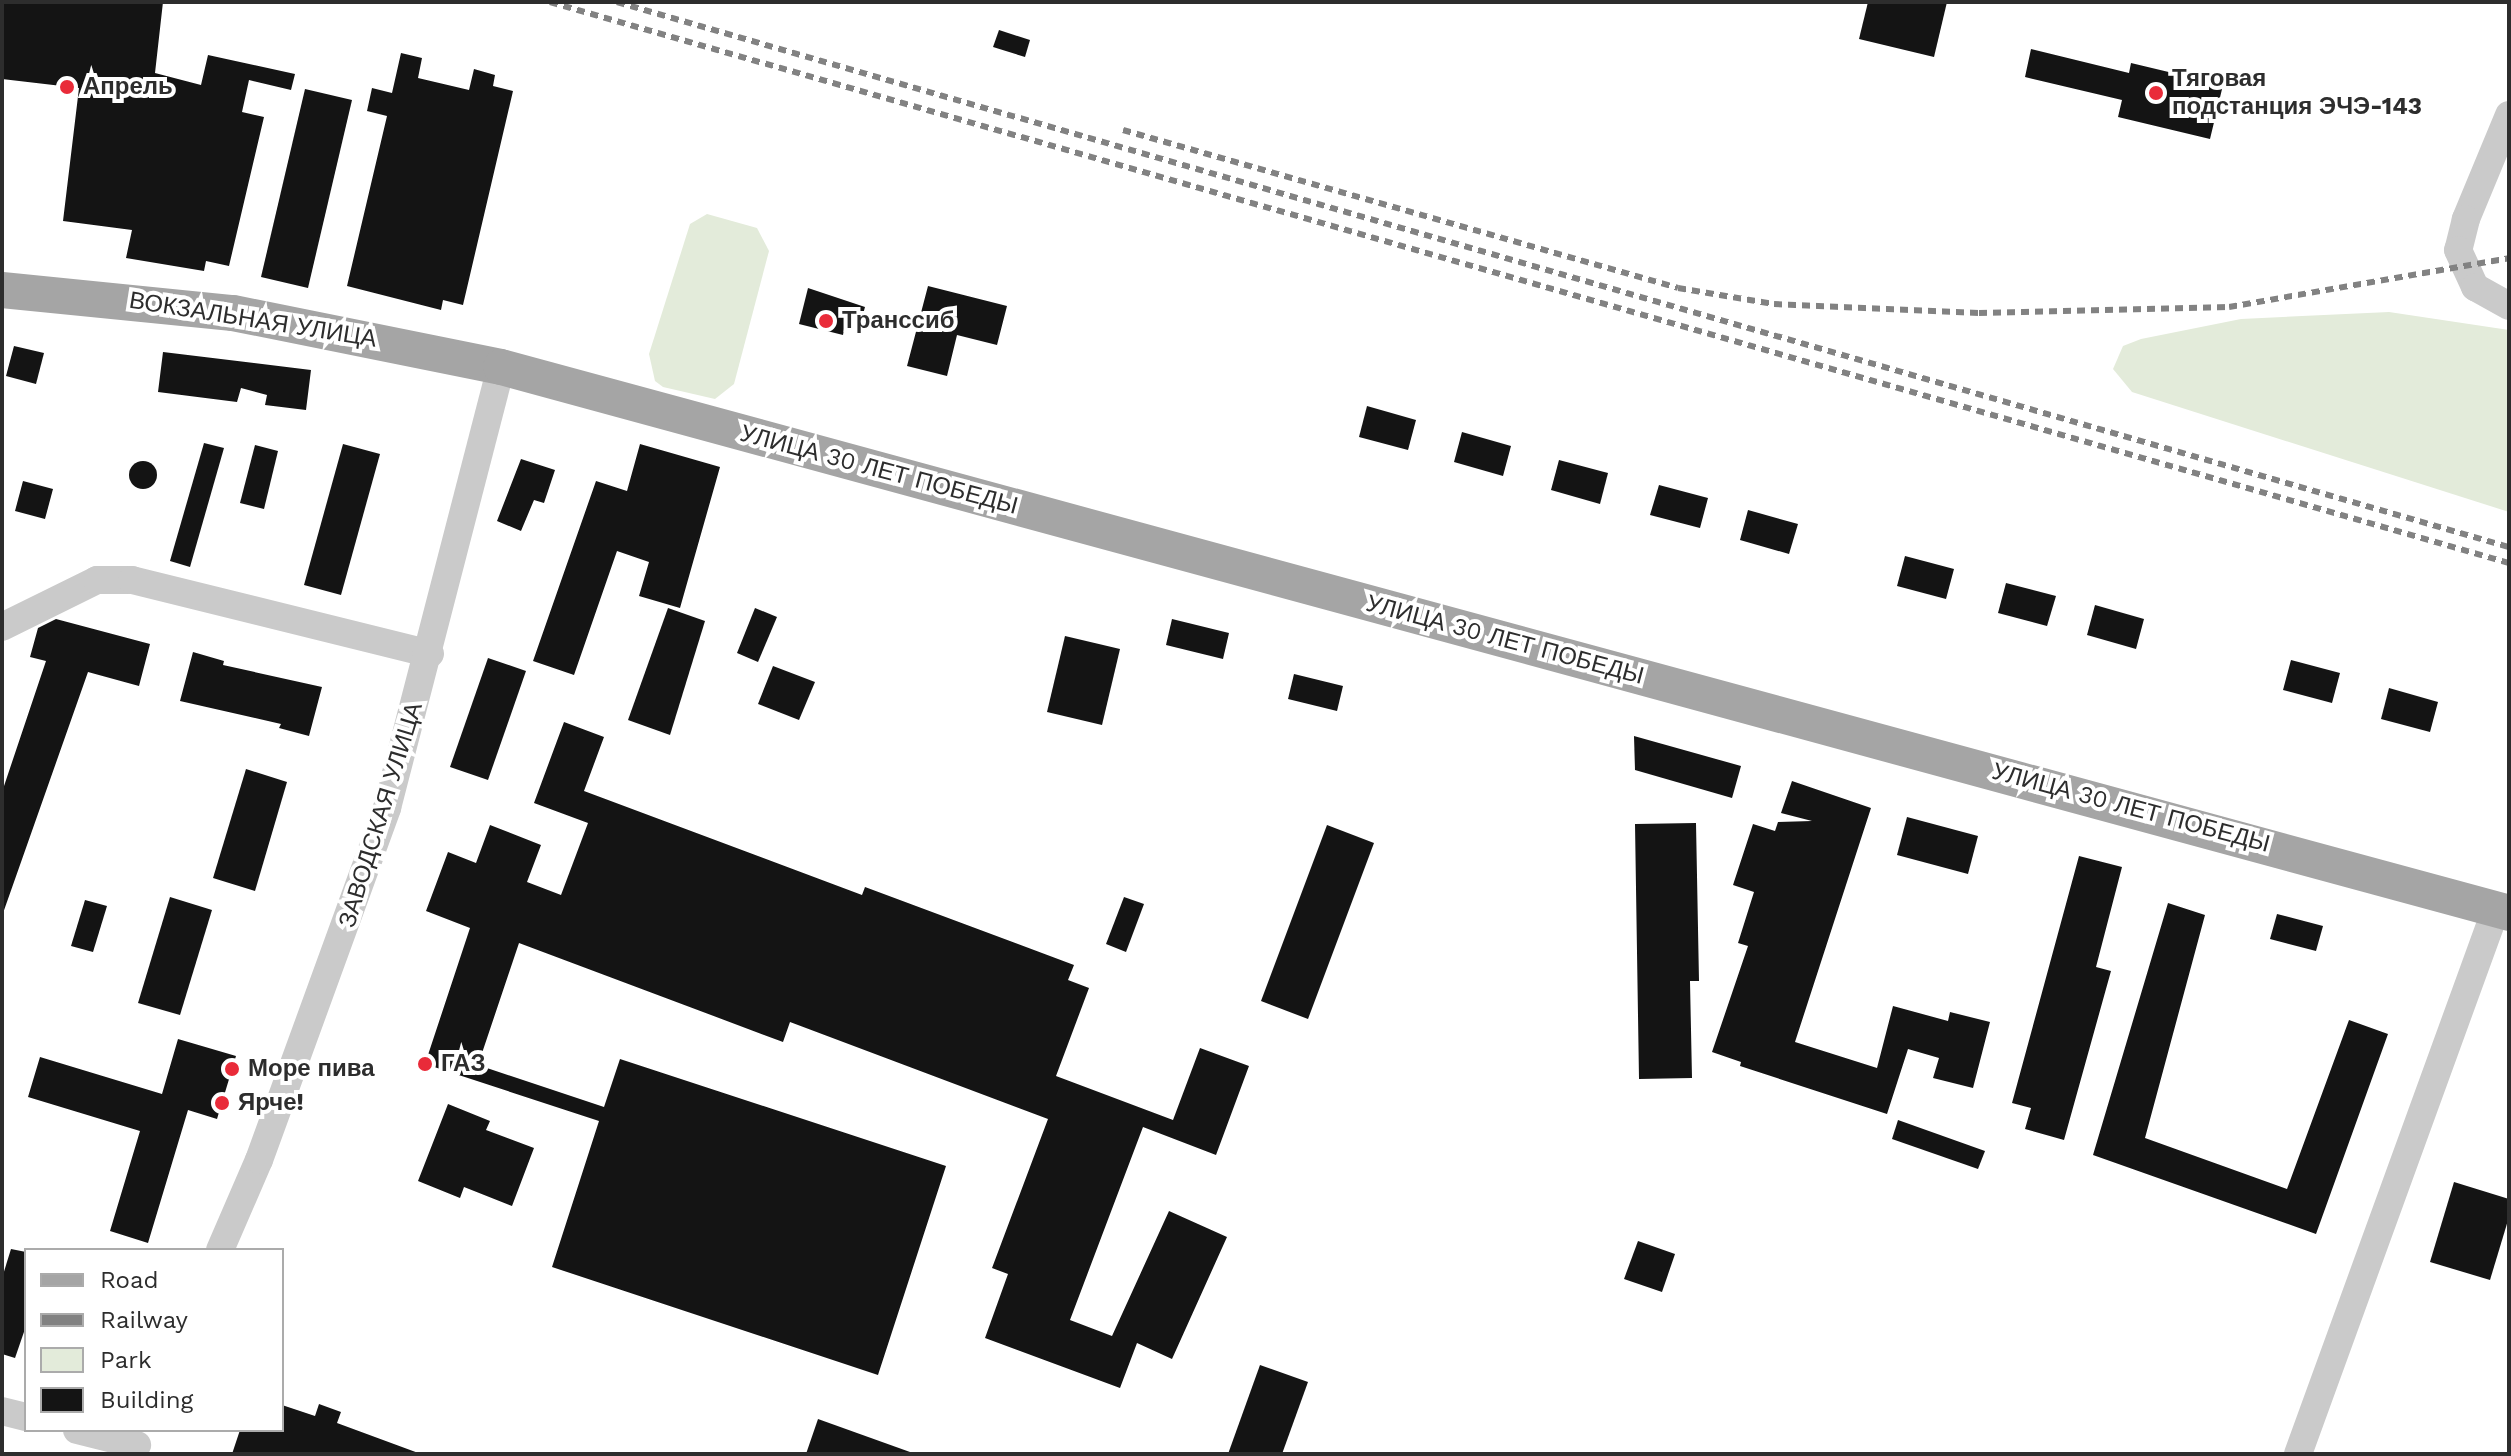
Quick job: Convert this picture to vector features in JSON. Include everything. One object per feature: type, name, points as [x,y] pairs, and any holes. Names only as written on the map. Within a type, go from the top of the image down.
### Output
[{"type":"main road","name":"ВОКЗАЛЬНАЯ УЛИЦА","points":[[2,290],[217,310],[501,367]]},
{"type":"main road","name":"УЛИЦА 30 ЛЕТ ПОБЕДЫ","points":[[501,367],[2503,911]]},
{"type":"street","points":[[2509,115],[2459,239],[2462,267],[2475,287],[2509,306]]},
{"type":"street","name":"ЗАВОДСКАЯ УЛИЦА","points":[[221,1248],[341,940],[387,808],[430,654],[501,367]]},
{"type":"street","points":[[2,627],[97,580],[132,580],[430,654]]},
{"type":"street","points":[[2298,1454],[2503,911]]},
{"type":"street","points":[[2,1411],[24,1416]]},
{"type":"street","points":[[86,1432],[138,1443]]},
{"type":"green space","points":[[707,214],[757,228],[769,251],[734,384],[715,399],[663,387],[655,381],[649,354],[690,224]]},
{"type":"green space","points":[[2389,312],[2509,330],[2509,512],[2132,392],[2113,369],[2123,346],[2141,339],[2241,319]]},
{"type":"building","points":[[2,2],[163,2],[155,73],[201,85],[208,55],[295,74],[291,90],[249,80],[242,112],[264,117],[229,266],[206,261],[204,271],[126,258],[132,230],[63,221],[79,88],[2,79]]},
{"type":"building","points":[[1868,2],[1947,2],[1934,57],[1859,39]]},
{"type":"building","points":[[999,30],[1030,40],[1025,57],[993,47]]},
{"type":"building","name":"Тяговая подстанция ЭЧЭ-143","points":[[2031,49],[2129,73],[2131,63],[2223,85],[2210,139],[2118,117],[2122,100],[2025,77]]},
{"type":"building","points":[[401,53],[422,58],[418,78],[469,90],[474,69],[495,75],[493,86],[513,91],[463,305],[443,300],[441,310],[347,286],[387,116],[367,111],[372,88],[392,93]]},
{"type":"building","points":[[305,89],[352,100],[308,288],[261,277]]},
{"type":"building","points":[[928,286],[1007,306],[997,345],[957,335],[947,376],[907,366]]},
{"type":"building","points":[[808,288],[865,307],[858,332],[844,329],[843,335],[799,324]]},
{"type":"building","points":[[14,346],[44,353],[36,384],[6,376]]},
{"type":"building","points":[[163,352],[311,370],[306,410],[265,405],[267,395],[241,388],[237,402],[158,392]]},
{"type":"building","points":[[1367,406],[1416,420],[1408,450],[1359,437]]},
{"type":"building","points":[[1462,432],[1511,446],[1503,476],[1454,462]]},
{"type":"building","points":[[204,443],[224,448],[190,567],[170,561]]},
{"type":"building","points":[[343,444],[380,454],[341,595],[304,585]]},
{"type":"building","points":[[640,444],[720,467],[680,608],[639,596],[649,562],[617,551],[574,675],[533,661],[596,481],[627,491]]},
{"type":"building","points":[[255,445],[278,451],[264,509],[240,503]]},
{"type":"building","points":[[521,459],[555,470],[544,503],[534,500],[521,531],[497,521]]},
{"type":"building","points":[[1559,460],[1608,473],[1600,504],[1551,490]]},
{"type":"building","points":[[143,461],[153,465],[157,475],[153,485],[143,489],[133,485],[129,475],[133,465]]},
{"type":"building","points":[[23,481],[53,489],[45,519],[15,511]]},
{"type":"building","points":[[1659,485],[1708,498],[1700,528],[1650,515]]},
{"type":"building","points":[[1748,510],[1798,524],[1789,554],[1740,540]]},
{"type":"building","points":[[1905,556],[1954,569],[1946,599],[1897,586]]},
{"type":"building","points":[[2006,583],[2056,596],[2047,626],[1998,613]]},
{"type":"building","points":[[2095,605],[2144,619],[2136,649],[2087,635]]},
{"type":"building","points":[[668,608],[705,621],[670,735],[628,720]]},
{"type":"building","points":[[755,608],[777,617],[758,662],[737,653]]},
{"type":"building","points":[[56,619],[150,644],[139,686],[88,672],[2,916],[2,792],[46,661],[30,657],[38,628]]},
{"type":"building","points":[[1172,619],[1229,633],[1223,659],[1166,645]]},
{"type":"building","points":[[1065,636],[1120,649],[1102,725],[1047,712]]},
{"type":"building","points":[[193,652],[224,661],[223,665],[322,687],[309,736],[279,728],[281,724],[180,701]]},
{"type":"building","points":[[488,658],[526,671],[488,780],[450,767]]},
{"type":"building","points":[[2291,660],[2340,673],[2332,703],[2283,690]]},
{"type":"building","points":[[773,666],[815,682],[799,720],[758,704]]},
{"type":"building","points":[[1294,674],[1343,686],[1337,711],[1288,699]]},
{"type":"building","points":[[2389,688],[2438,702],[2430,732],[2381,719]]},
{"type":"building","points":[[564,722],[604,737],[584,791],[862,895],[865,887],[1074,965],[1068,980],[1089,988],[1056,1076],[1173,1120],[1200,1048],[1249,1066],[1216,1155],[1143,1127],[1070,1320],[1112,1336],[1169,1211],[1227,1237],[1172,1359],[1137,1343],[1120,1388],[985,1338],[1008,1274],[992,1268],[1048,1119],[790,1022],[783,1042],[519,943],[478,1065],[604,1107],[620,1059],[946,1166],[878,1375],[552,1267],[599,1121],[425,1064],[470,928],[426,911],[448,852],[476,863],[490,825],[541,845],[527,882],[561,895],[588,823],[534,803]]},
{"type":"building","points":[[1634,736],[1741,766],[1732,798],[1635,770]]},
{"type":"building","points":[[246,769],[287,782],[255,891],[213,878]]},
{"type":"building","points":[[1792,781],[1871,808],[1795,1042],[1877,1068],[1893,1006],[1948,1021],[1950,1012],[1990,1022],[1973,1088],[1933,1078],[1939,1058],[1908,1049],[1887,1114],[1740,1066],[1741,1062],[1712,1052],[1748,946],[1738,943],[1754,892],[1733,885],[1753,824],[1775,831],[1778,822],[1812,821],[1781,813]]},
{"type":"building","points":[[1907,817],[1978,836],[1968,874],[1897,855]]},
{"type":"building","points":[[1696,823],[1699,981],[1690,981],[1692,1078],[1639,1079],[1635,824]]},
{"type":"building","points":[[1327,825],[1374,843],[1308,1019],[1261,1001]]},
{"type":"building","points":[[2079,856],[2122,867],[2096,967],[2111,971],[2064,1140],[2025,1129],[2031,1108],[2012,1103]]},
{"type":"building","points":[[170,897],[212,910],[180,1015],[138,1003]]},
{"type":"building","points":[[1124,897],[1144,904],[1126,952],[1106,944]]},
{"type":"building","points":[[85,900],[107,906],[93,952],[71,946]]},
{"type":"building","points":[[2168,903],[2205,915],[2145,1138],[2287,1189],[2349,1020],[2388,1034],[2316,1234],[2093,1155]]},
{"type":"building","points":[[2277,914],[2323,926],[2316,951],[2270,939]]},
{"type":"building","points":[[178,1039],[236,1056],[217,1119],[188,1110],[148,1243],[110,1231],[140,1131],[28,1097],[40,1057],[162,1094]]},
{"type":"building","points":[[448,1104],[490,1121],[486,1130],[534,1148],[512,1206],[464,1187],[460,1198],[418,1181]]},
{"type":"building","points":[[1898,1120],[1985,1151],[1978,1169],[1892,1139]]},
{"type":"building","points":[[2454,1182],[2509,1199],[2509,1217],[2490,1280],[2430,1262]]},
{"type":"building","points":[[1638,1241],[1675,1254],[1662,1292],[1624,1279]]},
{"type":"building","points":[[11,1249],[24,1252],[24,1332],[15,1358],[2,1354],[2,1278]]},
{"type":"building","points":[[1260,1365],[1308,1382],[1282,1454],[1228,1454]]},
{"type":"building","points":[[319,1404],[341,1412],[337,1423],[421,1454],[232,1454],[239,1432],[284,1432],[284,1406],[315,1416]]},
{"type":"building","points":[[818,1419],[910,1452],[910,1454],[806,1454]]},
{"type":"railway","points":[[550,2],[2509,563]]},
{"type":"railway","points":[[617,2],[2509,547]]},
{"type":"railway","points":[[1123,130],[1678,288],[1774,304],[1979,313],[2229,307],[2509,258]]},
{"type":"place","name":"Апрель","points":[[67,87]]},
{"type":"place","name":"Тяговая подстанция ЭЧЭ-143","points":[[2156,93]]},
{"type":"place","name":"Транссиб","points":[[826,321]]},
{"type":"place","name":"ГАЗ","points":[[425,1064]]},
{"type":"place","name":"Море пива","points":[[232,1069]]},
{"type":"place","name":"Ярче!","points":[[222,1103]]}]
